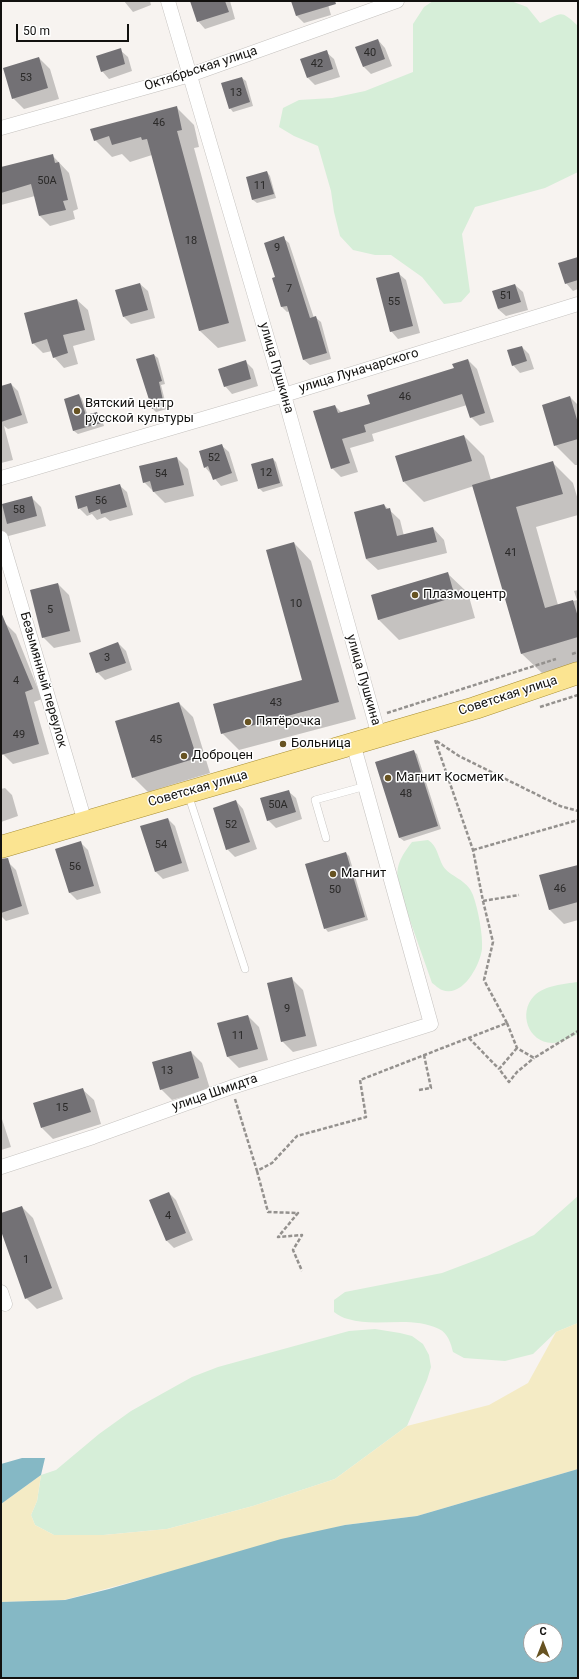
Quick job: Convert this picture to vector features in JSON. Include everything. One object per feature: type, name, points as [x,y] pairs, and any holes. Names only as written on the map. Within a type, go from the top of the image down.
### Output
[{"type":"main road","name":"Советская улица","points":[[1,847],[475,708],[578,674]]},
{"type":"street","name":"улица Пушкина","points":[[168,1],[284,394],[379,736]]},
{"type":"street","name":"Октябрьская улица","points":[[1,128],[190,75],[398,1]]},
{"type":"street","name":"улица Луначарского","points":[[1,478],[284,394],[578,304]]},
{"type":"street","name":"Безымянный переулок","points":[[1,538],[85,822]]},
{"type":"street","points":[[353,743],[366,786]]},
{"type":"street","name":"улица Шмидта","points":[[1,1167],[93,1137],[232,1087],[431,1024],[366,786]]},
{"type":"lane","points":[[326,838],[315,800],[366,786]]},
{"type":"lane","points":[[187,792],[245,969]]},
{"type":"path","points":[[578,811],[560,806],[459,756],[435,740],[473,850],[578,820]]},
{"type":"path","points":[[483,901],[520,895]]},
{"type":"path","points":[[507,1023],[517,1048],[534,1058]]},
{"type":"path","points":[[469,1038],[499,1069],[509,1082],[517,1072],[534,1058],[578,1031]]},
{"type":"path","points":[[499,1069],[517,1048]]},
{"type":"path","points":[[419,1090],[431,1088],[424,1055]]},
{"type":"path","points":[[257,1171],[268,1212],[298,1214],[278,1237],[302,1235],[293,1250],[302,1271]]},
{"type":"green space","points":[[433,1],[511,1],[527,7],[540,23],[560,14],[567,17],[578,26],[578,172],[545,188],[475,207],[462,234],[470,292],[461,302],[444,304],[422,277],[391,255],[375,255],[353,250],[340,236],[331,191],[318,146],[294,136],[279,127],[283,108],[299,100],[332,98],[365,91],[413,72],[413,24],[424,7]]},
{"type":"green space","points":[[428,840],[435,848],[446,870],[467,885],[473,895],[481,929],[481,956],[474,971],[463,985],[450,991],[441,989],[432,983],[398,884],[398,866],[407,848],[412,842]]},
{"type":"green space","points":[[578,982],[578,1034],[555,1043],[537,1038],[528,1026],[526,1018],[529,1003],[534,996],[538,992],[549,987]]},
{"type":"green space","points":[[578,1196],[578,1323],[556,1332],[533,1354],[505,1361],[464,1358],[453,1352],[445,1333],[428,1325],[405,1322],[359,1321],[344,1318],[334,1312],[334,1300],[345,1292],[442,1273],[487,1256],[534,1235]]},
{"type":"green space","points":[[375,1329],[412,1336],[423,1344],[429,1355],[431,1367],[407,1426],[335,1479],[253,1506],[167,1529],[104,1535],[54,1535],[35,1525],[31,1515],[37,1501],[41,1475],[56,1470],[99,1434],[131,1411],[192,1377],[218,1367],[349,1331]]},
{"type":"sand","points":[[578,1323],[578,1469],[417,1516],[345,1525],[64,1600],[1,1602],[1,1504],[41,1475],[37,1501],[31,1515],[35,1525],[54,1535],[104,1535],[167,1529],[253,1506],[335,1479],[407,1426],[489,1405],[528,1383],[556,1332]]},
{"type":"water","points":[[22,1458],[45,1458],[41,1475],[1,1504],[1,1464]]},
{"type":"water","points":[[578,1469],[578,1678],[1,1678],[1,1602],[65,1600],[109,1589],[281,1539],[345,1525],[417,1516]]},
{"type":"building","points":[[190,1],[225,1],[229,12],[197,22]]},
{"type":"building","points":[[291,1],[335,1],[336,4],[296,16]]},
{"type":"building","points":[[378,39],[385,59],[363,67],[355,47]]},
{"type":"building","points":[[121,48],[125,64],[101,72],[96,56]]},
{"type":"building","points":[[327,50],[333,69],[307,78],[300,59]]},
{"type":"building","points":[[39,57],[48,88],[12,99],[3,68]]},
{"type":"building","points":[[242,77],[250,102],[229,109],[221,83]]},
{"type":"building","points":[[177,106],[182,130],[177,131],[229,323],[199,331],[147,139],[142,140],[141,137],[112,145],[109,136],[94,141],[90,129]]},
{"type":"building","points":[[53,154],[55,163],[59,162],[68,200],[63,201],[66,210],[39,216],[31,184],[1,193],[1,167]]},
{"type":"building","points":[[267,171],[274,194],[252,200],[246,177]]},
{"type":"building","points":[[284,236],[310,318],[316,316],[327,353],[303,360],[287,306],[281,307],[272,278],[275,277],[264,243]]},
{"type":"building","points":[[578,257],[578,280],[565,284],[558,263]]},
{"type":"building","points":[[399,272],[413,326],[390,332],[376,278]]},
{"type":"building","points":[[140,283],[148,310],[123,317],[115,290]]},
{"type":"building","points":[[515,284],[521,302],[498,309],[492,291]]},
{"type":"building","points":[[77,299],[85,330],[63,335],[68,353],[53,358],[47,339],[32,344],[24,313]]},
{"type":"building","points":[[522,346],[527,361],[512,366],[507,350]]},
{"type":"building","points":[[154,354],[162,381],[159,382],[164,405],[152,409],[136,359]]},
{"type":"building","points":[[468,359],[485,413],[470,418],[462,394],[364,425],[366,432],[342,439],[350,463],[331,469],[313,411],[335,405],[338,413],[370,404],[367,395],[454,368],[452,364]]},
{"type":"building","points":[[246,360],[251,379],[224,387],[218,369]]},
{"type":"building","points":[[11,383],[22,415],[1,422],[1,386]]},
{"type":"building","points":[[79,394],[86,415],[97,412],[101,423],[73,431],[64,399]]},
{"type":"building","points":[[570,396],[578,423],[578,439],[554,446],[542,405]]},
{"type":"building","points":[[464,435],[472,461],[403,482],[395,456]]},
{"type":"building","points":[[222,444],[232,473],[213,480],[208,466],[204,468],[199,451]]},
{"type":"building","points":[[177,457],[184,485],[153,492],[150,481],[143,483],[139,466]]},
{"type":"building","points":[[273,458],[280,483],[258,489],[251,464]]},
{"type":"building","points":[[553,461],[563,494],[516,507],[545,608],[573,600],[578,617],[578,637],[521,654],[472,485]]},
{"type":"building","points":[[120,484],[127,507],[101,514],[100,509],[89,513],[87,506],[78,509],[75,496]]},
{"type":"building","points":[[32,496],[37,516],[7,524],[2,504]]},
{"type":"building","points":[[384,504],[386,509],[390,508],[397,536],[433,527],[437,542],[366,559],[354,512]]},
{"type":"building","points":[[294,542],[339,702],[221,734],[213,704],[302,680],[266,550]]},
{"type":"building","name":"Плазмоцентр","points":[[448,572],[455,597],[378,620],[371,595]]},
{"type":"building","points":[[58,583],[70,631],[42,638],[30,590]]},
{"type":"building","points":[[1,612],[33,689],[25,692],[39,744],[1,755]]},
{"type":"building","points":[[118,642],[126,663],[96,673],[89,653]]},
{"type":"building","points":[[179,702],[197,758],[132,778],[115,721]]},
{"type":"building","points":[[414,750],[438,826],[399,838],[375,762]]},
{"type":"building","points":[[289,790],[296,812],[267,821],[260,798]]},
{"type":"building","points":[[236,800],[250,842],[226,850],[213,808]]},
{"type":"building","points":[[168,818],[182,863],[155,872],[140,826]]},
{"type":"building","points":[[81,841],[94,886],[69,893],[55,849]]},
{"type":"building","points":[[346,852],[365,917],[324,929],[305,864]]},
{"type":"building","points":[[8,858],[22,906],[1,913],[1,859]]},
{"type":"building","points":[[578,865],[578,902],[549,910],[539,875]]},
{"type":"building","points":[[292,977],[306,1036],[281,1042],[267,983]]},
{"type":"building","points":[[248,1015],[258,1049],[227,1057],[217,1023]]},
{"type":"building","points":[[191,1051],[199,1078],[160,1090],[152,1062]]},
{"type":"building","points":[[83,1088],[91,1112],[41,1128],[33,1103]]},
{"type":"building","points":[[169,1192],[186,1233],[166,1241],[149,1200]]},
{"type":"building","points":[[22,1206],[52,1288],[25,1299],[1,1231],[1,1213]]},
{"type":"place","name":"Вятский центр русской культуры","points":[[77,411]]},
{"type":"place","name":"Плазмоцентр","points":[[415,595]]},
{"type":"place","name":"Пятёрочка","points":[[248,722]]},
{"type":"place","name":"Больница","points":[[283,744]]},
{"type":"place","name":"Доброцен","points":[[184,756]]},
{"type":"place","name":"Магнит Косметик","points":[[388,778]]},
{"type":"place","name":"Магнит","points":[[333,874]]}]
